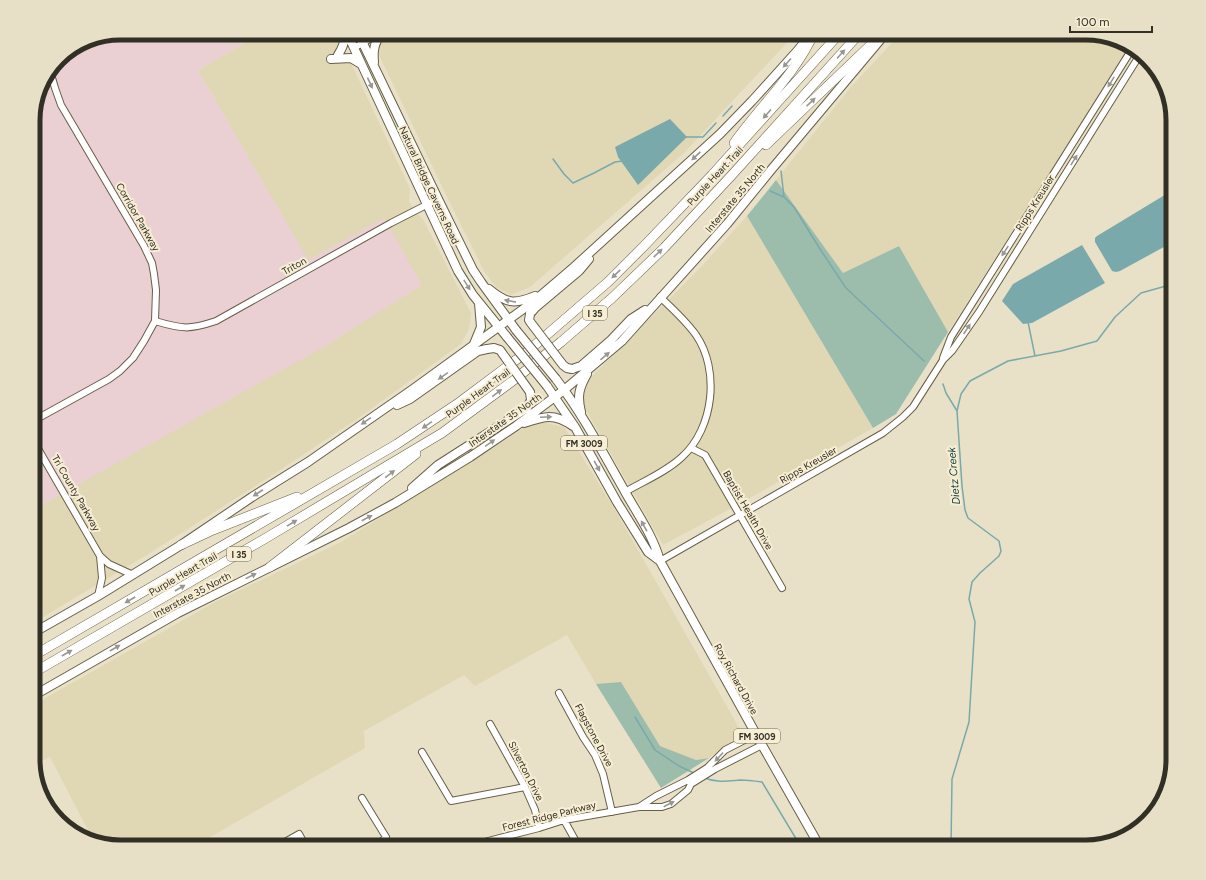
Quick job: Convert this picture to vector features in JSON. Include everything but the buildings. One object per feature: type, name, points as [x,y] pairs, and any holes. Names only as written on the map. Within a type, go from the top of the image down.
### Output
[{"type":"highway","points":[[712,175],[747,125],[791,71],[810,40]]},
{"type":"highway","name":"Purple Heart Trail","points":[[40,652],[397,444],[457,404],[528,351],[608,282],[672,217],[712,175],[834,40]]},
{"type":"highway","name":"Purple Heart Trail","points":[[40,669],[266,538],[442,432],[514,380],[612,298],[664,248],[854,40]]},
{"type":"highway","points":[[731,176],[878,40]]},
{"type":"highway","points":[[270,567],[401,466],[442,432]]},
{"type":"highway","points":[[181,545],[220,527],[333,481]]},
{"type":"main road","points":[[345,40],[343,46],[335,57],[351,58],[361,64]]},
{"type":"main road","name":"Natural Bridge Caverns Road","points":[[349,40],[458,271],[498,328],[507,337],[555,397]]},
{"type":"main road","name":"Natural Bridge Caverns Road","points":[[362,40],[470,264],[508,320]]},
{"type":"main road","points":[[374,65],[373,51],[377,40]]},
{"type":"main road","points":[[40,629],[98,596],[181,545],[252,497],[313,459],[498,328],[574,267],[720,134],[807,40]]},
{"type":"main road","name":"Interstate 35 North","points":[[40,692],[178,613],[395,503],[470,457],[516,426],[555,397],[622,341],[727,224],[879,40]]},
{"type":"main road","points":[[614,230],[579,271],[535,308],[530,314],[531,323],[563,365],[572,369],[582,366],[611,340],[630,320],[658,300]]},
{"type":"main road","points":[[481,282],[502,299],[510,301],[524,301],[544,292]]},
{"type":"main road","points":[[474,346],[482,327],[479,302]]},
{"type":"main road","name":"FM 3009","points":[[508,320],[564,390]]},
{"type":"main road","points":[[379,413],[410,399],[478,351],[494,348],[500,350],[530,392],[532,400],[527,408],[438,465],[395,503]]},
{"type":"main road","points":[[582,417],[579,402],[580,390],[590,369]]},
{"type":"main road","name":"Roy Richard Drive","points":[[564,390],[582,417],[656,547],[660,561],[816,840]]},
{"type":"main road","name":"Roy Richard Drive","points":[[555,397],[575,427],[617,502],[648,552],[660,561]]},
{"type":"main road","points":[[516,426],[539,417],[547,416],[564,420],[575,427]]},
{"type":"street","points":[[354,48],[368,40]]},
{"type":"street","name":"Ripps Kreusler","points":[[943,360],[951,337],[1130,53]]},
{"type":"street","name":"Ripps Kreusler","points":[[660,561],[883,433],[893,426],[913,407],[943,360],[956,345],[979,312],[1137,59]]},
{"type":"street","name":"Corridor Parkway","points":[[40,417],[109,379],[120,371],[132,358],[144,341],[155,321],[156,290],[152,263],[144,246],[61,104],[52,78]]},
{"type":"street","name":"Triton","points":[[155,321],[174,327],[195,328],[216,321],[438,199]]},
{"type":"street","points":[[625,492],[659,473],[682,457],[690,448],[702,429],[708,410],[710,396],[708,365],[696,335],[683,318],[658,300]]},
{"type":"street","name":"Baptist Health Drive","points":[[690,448],[705,455],[782,588]]},
{"type":"street","name":"Tri County Parkway","points":[[40,452],[100,556],[109,564],[133,574]]},
{"type":"street","name":"Tri County Parkway","points":[[98,596],[102,578],[100,556]]},
{"type":"street","name":"Flagstone Drive","points":[[560,693],[583,737],[595,755],[608,790],[612,812]]},
{"type":"street","name":"Silverton Drive","points":[[490,724],[525,787],[535,810],[539,828]]},
{"type":"street","name":"Forest Ridge Parkway","points":[[492,840],[564,820],[639,807],[662,807],[671,804],[688,790],[689,782],[707,768],[725,750],[756,734]]},
{"type":"street","name":"Forest Ridge Parkway","points":[[639,807],[656,796],[689,782],[762,745]]},
{"type":"street","points":[[422,752],[451,801],[525,787]]},
{"type":"street","points":[[362,798],[386,837],[383,840]]},
{"type":"street","points":[[564,820],[575,840]]},
{"type":"street","points":[[288,840],[299,834],[302,840]]},
{"type":"shaded area","points":[[250,40],[340,40],[410,189],[409,202],[424,221],[471,313],[469,329],[461,344],[357,419],[150,553],[40,619],[40,504],[384,219],[308,261],[198,70]]},
{"type":"shaded area","points":[[250,40],[198,70],[308,260],[384,218],[422,285],[327,345],[40,506],[40,115],[44,94],[48,85],[53,76],[67,60],[76,53],[94,44],[110,41]]},
{"type":"shaded area","points":[[378,40],[789,40],[684,153],[530,287],[511,295],[496,287],[484,271],[379,55]]},
{"type":"shaded area","points":[[895,40],[1086,40],[1112,44],[1126,51],[1026,211],[948,332],[899,246],[843,273],[776,180],[851,87]]},
{"type":"shaded area","points":[[747,216],[873,428],[743,502],[663,545],[583,405],[584,392],[591,377],[701,267]]},
{"type":"shaded area","points":[[542,422],[564,427],[617,513],[742,733],[709,758],[696,760],[660,746],[621,682],[596,684],[567,635],[475,686],[464,675],[364,731],[365,748],[205,840],[115,840],[90,834],[50,757],[40,762],[40,701],[217,601],[341,542],[524,428]]},
{"type":"green space","points":[[776,180],[843,273],[899,246],[948,332],[896,414],[873,428],[747,216]]},
{"type":"green space","points":[[621,682],[660,746],[696,760],[709,758],[661,788],[596,684]]},
{"type":"water","points":[[670,119],[687,137],[638,185],[618,157],[615,147]]},
{"type":"water","points":[[1166,194],[1166,246],[1116,272],[1112,271],[1095,242],[1095,238]]},
{"type":"water","points":[[1082,245],[1105,283],[1032,323],[1023,324],[1002,301],[1013,284]]},
{"type":"waterway","points":[[723,116],[732,106]]},
{"type":"waterway","points":[[686,137],[703,137],[716,123]]},
{"type":"waterway","points":[[553,159],[573,183],[615,162],[623,161]]},
{"type":"waterway","points":[[781,171],[784,197]]},
{"type":"waterway","points":[[770,191],[784,197],[794,207],[846,288],[924,361]]},
{"type":"waterway","name":"Dietz Creek","points":[[951,840],[952,779],[969,722],[975,622],[969,599],[972,582],[999,556],[1001,551],[999,541],[968,518],[965,510],[957,411],[961,394],[970,381],[1008,361],[1061,351],[1097,341],[1115,317],[1141,293],[1166,286]]},
{"type":"waterway","points":[[1028,322],[1035,356]]},
{"type":"waterway","points":[[943,384],[946,393],[957,411]]},
{"type":"waterway","points":[[635,717],[655,750],[679,766],[696,774]]},
{"type":"waterway","points":[[705,778],[718,781],[743,780],[762,782],[797,840]]}]
